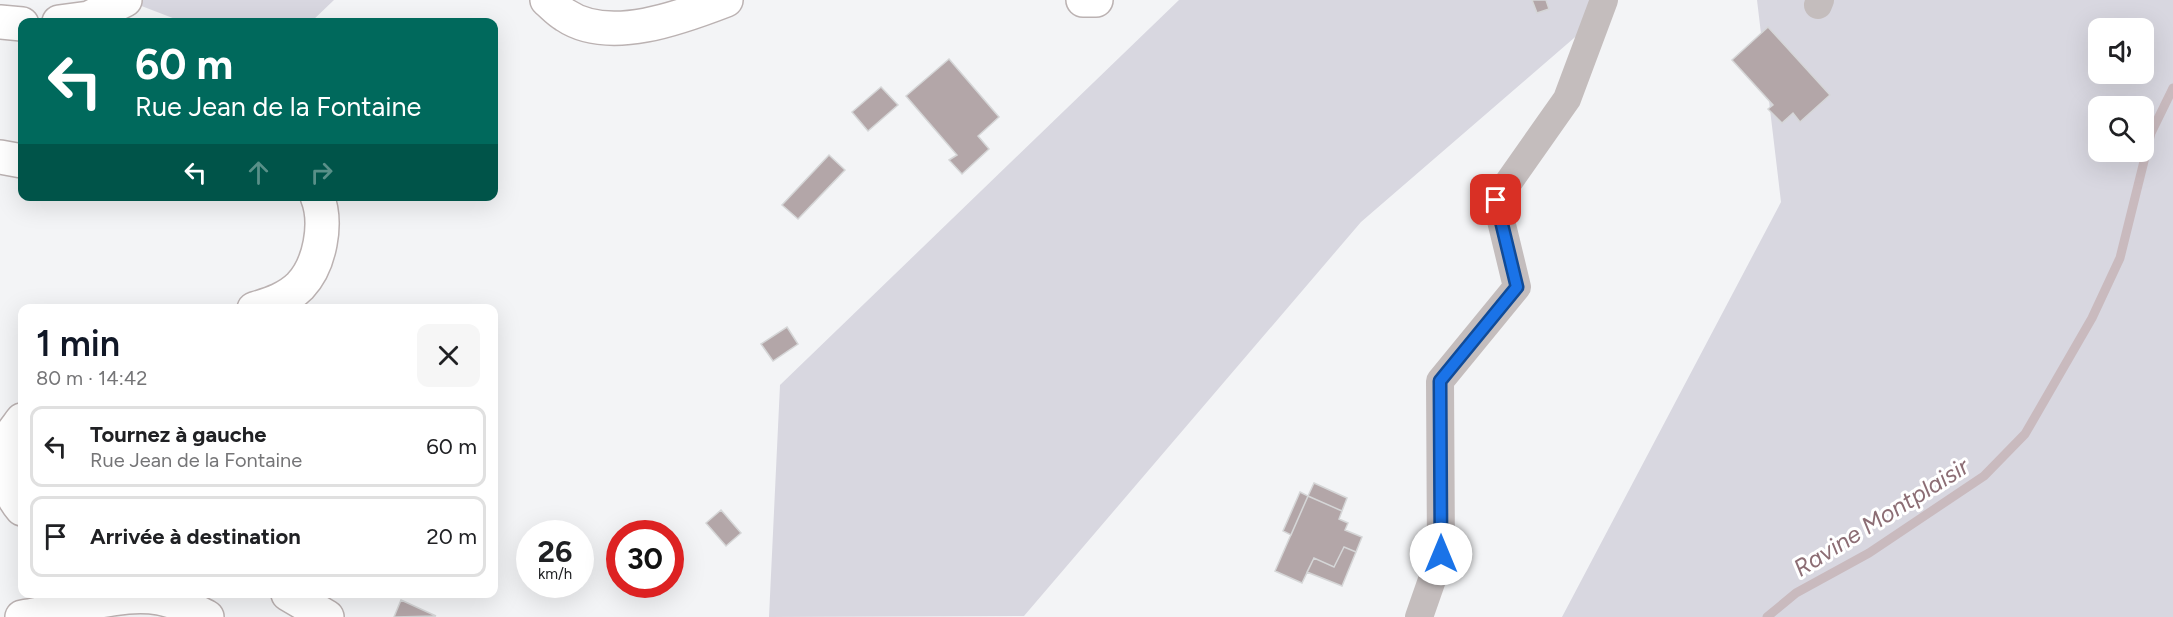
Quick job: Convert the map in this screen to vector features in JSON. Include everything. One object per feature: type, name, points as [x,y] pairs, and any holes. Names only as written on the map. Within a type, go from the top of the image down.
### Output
[{"type":"main road","points":[[89,18],[125,0]]},
{"type":"main road","points":[[547,0],[565,16],[584,24],[604,28],[638,26],[681,18],[726,0]]},
{"type":"main road","points":[[1083,0],[1096,0]]},
{"type":"main road","points":[[0,22],[18,24]]},
{"type":"main road","points":[[0,157],[18,160]]},
{"type":"main road","points":[[270,304],[280,301],[301,286],[312,266],[321,239],[321,207],[319,201]]},
{"type":"main road","points":[[18,426],[9,438],[6,475],[14,500],[18,504]]},
{"type":"main road","points":[[22,617],[124,598]]},
{"type":"main road","points":[[159,598],[182,604],[207,617]]},
{"type":"main road","points":[[295,598],[327,617]]},
{"type":"street","points":[[1419,617],[1441,554],[1440,381],[1517,287],[1496,200],[1568,99],[1604,0]]},
{"type":"shaded area","points":[[126,0],[334,0],[315,18],[173,18]]},
{"type":"shaded area","points":[[1179,0],[1618,0],[1361,222],[1024,616],[769,617],[780,385]]},
{"type":"shaded area","points":[[1757,0],[2173,0],[2173,617],[1562,617],[1781,202]]},
{"type":"building","points":[[1532,0],[1546,0],[1549,9],[1537,13]]},
{"type":"building","points":[[1768,27],[1830,95],[1800,122],[1793,113],[1782,123],[1768,109],[1773,105],[1732,60]]},
{"type":"building","points":[[949,59],[999,117],[978,136],[989,149],[962,174],[949,160],[957,155],[906,96]]},
{"type":"building","points":[[881,87],[898,105],[868,131],[852,112]]},
{"type":"building","points":[[829,155],[845,170],[798,219],[782,205]]},
{"type":"building","points":[[787,327],[798,344],[773,361],[761,344]]},
{"type":"building","points":[[1314,483],[1347,498],[1342,511],[1308,496]]},
{"type":"building","points":[[1300,492],[1308,496],[1291,535],[1283,531]]},
{"type":"building","points":[[1308,496],[1342,511],[1339,519],[1348,523],[1345,530],[1362,537],[1356,552],[1344,547],[1334,567],[1314,558],[1302,583],[1275,571]]},
{"type":"building","points":[[721,510],[741,533],[726,546],[706,523]]},
{"type":"building","points":[[1344,547],[1356,552],[1342,586],[1307,572],[1314,558],[1334,567]]},
{"type":"building","points":[[401,600],[436,616],[394,617]]},
{"type":"waterway","name":"Ravine Montplaisir","points":[[1767,617],[1796,593],[1869,553],[1984,476],[2025,434],[2092,318],[2120,258],[2151,133],[2173,88]]},
{"type":"route","points":[[1441,554],[1440,381],[1517,287],[1496,200]]}]
